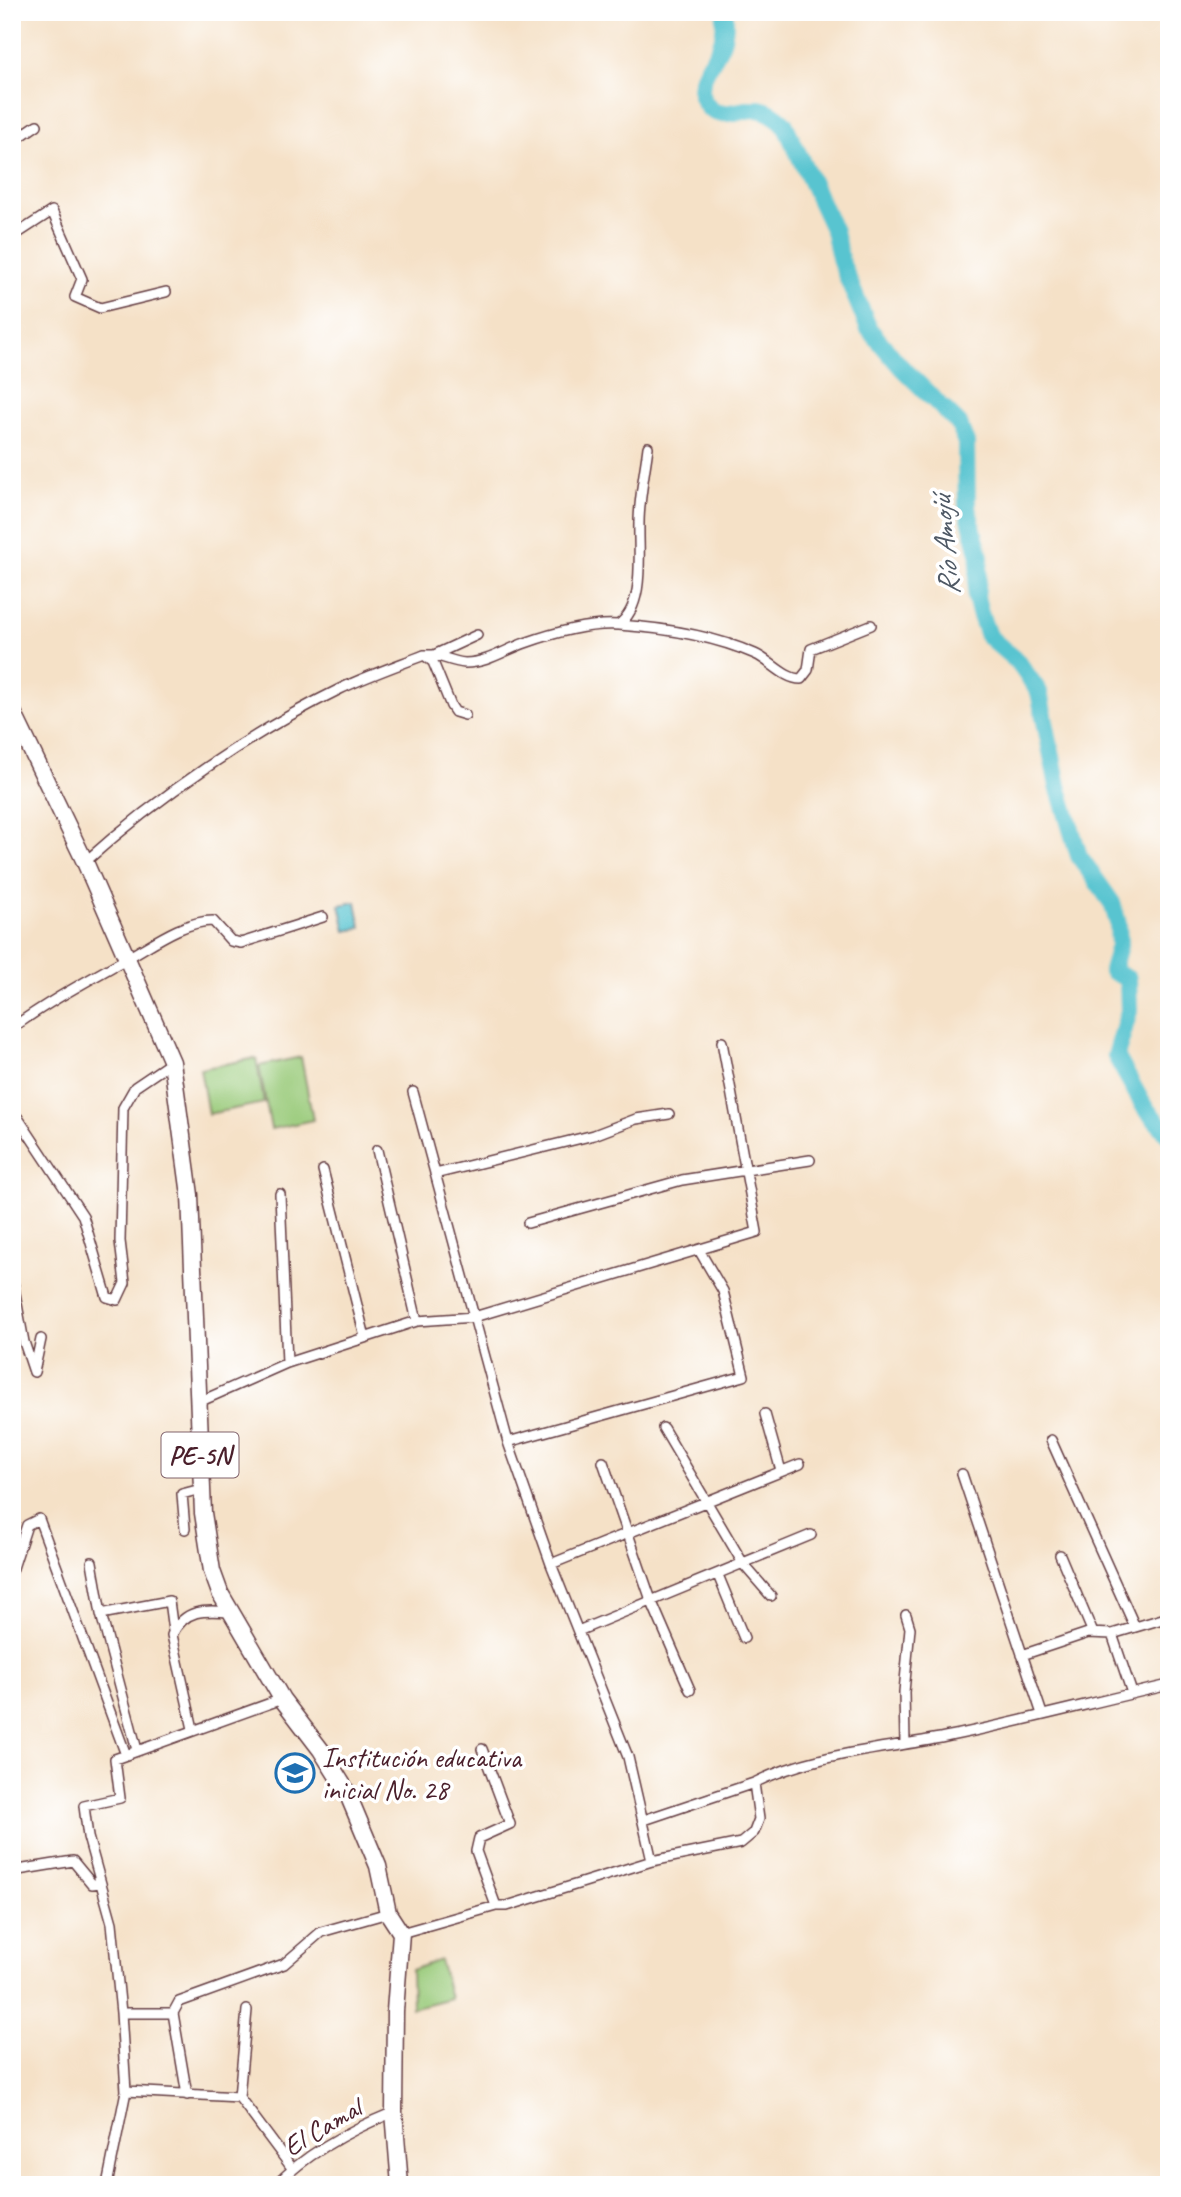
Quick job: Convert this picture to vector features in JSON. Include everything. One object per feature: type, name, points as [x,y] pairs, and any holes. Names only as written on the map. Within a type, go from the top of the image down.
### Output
[{"type":"highway","name":"PE-5N","points":[[12,710],[85,862],[172,1062],[189,1183],[201,1489],[212,1571],[231,1612],[282,1699],[321,1750],[346,1790],[378,1866],[388,1913],[401,1933]]},
{"type":"highway","points":[[400,2185],[394,2112],[395,2011],[401,1933]]},
{"type":"street","points":[[12,142],[37,125]]},
{"type":"street","points":[[12,237],[52,211],[82,279],[75,297],[100,308],[166,292]]},
{"type":"street","points":[[618,625],[629,617],[634,602],[641,551],[639,522],[648,447]]},
{"type":"street","points":[[429,655],[461,663],[477,662],[526,642],[590,626],[618,625],[678,632],[740,648],[772,662],[791,679],[801,679],[808,670],[811,649],[871,625]]},
{"type":"street","points":[[85,862],[131,820],[290,715],[342,688],[477,635]]},
{"type":"street","points":[[429,655],[451,706],[456,712],[465,715]]},
{"type":"street","points":[[12,1028],[76,985],[127,959],[146,946],[205,922],[215,923],[231,941],[239,944],[323,917]]},
{"type":"street","points":[[199,1402],[287,1363],[416,1321],[474,1317],[757,1232],[722,1042]]},
{"type":"street","points":[[12,1115],[18,1118],[83,1216],[107,1297],[117,1300],[125,1283],[120,1241],[123,1108],[135,1087],[172,1062]]},
{"type":"street","points":[[412,1092],[508,1442],[551,1564],[628,1757],[652,1861]]},
{"type":"street","points":[[435,1174],[594,1135],[636,1119],[669,1114]]},
{"type":"street","points":[[377,1150],[416,1321]]},
{"type":"street","points":[[527,1223],[681,1180],[744,1168],[810,1160]]},
{"type":"street","points":[[323,1170],[365,1337]]},
{"type":"street","points":[[279,1194],[287,1363]]},
{"type":"street","points":[[508,1442],[744,1376],[723,1291],[699,1250]]},
{"type":"street","points":[[12,1277],[24,1342],[34,1372],[41,1339]]},
{"type":"street","points":[[765,1414],[780,1471]]},
{"type":"street","points":[[663,1428],[744,1565],[771,1596]]},
{"type":"street","points":[[1051,1440],[1135,1627]]},
{"type":"street","points":[[603,1462],[651,1600],[690,1690]]},
{"type":"street","points":[[551,1564],[704,1500],[800,1464]]},
{"type":"street","points":[[962,1474],[1042,1714]]},
{"type":"street","points":[[185,1529],[183,1494],[201,1489]]},
{"type":"street","points":[[12,1571],[27,1525],[39,1519],[125,1755]]},
{"type":"street","points":[[578,1631],[744,1565],[811,1535]]},
{"type":"street","points":[[1060,1555],[1093,1633]]},
{"type":"street","points":[[92,1562],[101,1614],[137,1751]]},
{"type":"street","points":[[718,1574],[744,1638]]},
{"type":"street","points":[[101,1614],[169,1601],[172,1640],[193,1729]]},
{"type":"street","points":[[173,1632],[198,1611],[231,1612]]},
{"type":"street","points":[[905,1744],[904,1692],[910,1628],[906,1615]]},
{"type":"street","points":[[1022,1655],[1093,1633],[1112,1634],[1169,1617]]},
{"type":"street","points":[[1112,1634],[1132,1693]]},
{"type":"street","points":[[644,1820],[822,1758],[905,1744],[1169,1685]]},
{"type":"street","points":[[12,1871],[73,1861],[92,1884],[100,1883],[88,1838],[84,1806],[120,1798],[115,1759],[282,1699]]},
{"type":"street","points":[[482,1749],[510,1824],[479,1838],[475,1851],[496,1906]]},
{"type":"street","points":[[401,1933],[496,1906],[507,1906],[652,1861],[741,1843],[754,1832],[759,1819],[754,1783]]},
{"type":"street","points":[[88,1838],[112,1923],[121,2013],[125,2091],[107,2185]]},
{"type":"street","points":[[187,2095],[173,2013],[179,2002],[284,1964],[321,1932],[388,1913]]},
{"type":"street","points":[[247,2010],[239,2097],[292,2168]]},
{"type":"street","points":[[121,2013],[173,2013]]},
{"type":"street","points":[[125,2091],[239,2097]]},
{"type":"street","name":"El Camal","points":[[276,2185],[292,2168],[359,2126],[394,2112]]},
{"type":"green space","points":[[301,1057],[313,1120],[271,1129],[259,1066]]},
{"type":"green space","points":[[256,1058],[264,1103],[208,1114],[200,1069]]},
{"type":"green space","points":[[440,1960],[450,1998],[412,2008],[411,1970]]},
{"type":"water","points":[[356,902],[361,928],[346,931],[340,905]]},
{"type":"waterway","name":"Río Amojú","points":[[725,12],[722,40],[701,85],[703,99],[708,107],[719,113],[760,109],[784,123],[834,231],[841,262],[869,329],[901,367],[959,424],[966,443],[967,507],[980,557],[976,597],[980,613],[988,636],[1018,662],[1039,692],[1058,786],[1079,856],[1112,903],[1118,923],[1119,945],[1112,971],[1128,979],[1129,1011],[1116,1056],[1145,1108],[1169,1135]]},
{"type":"place","name":"Institución educativa inicial No. 28","points":[[295,1773]]}]
